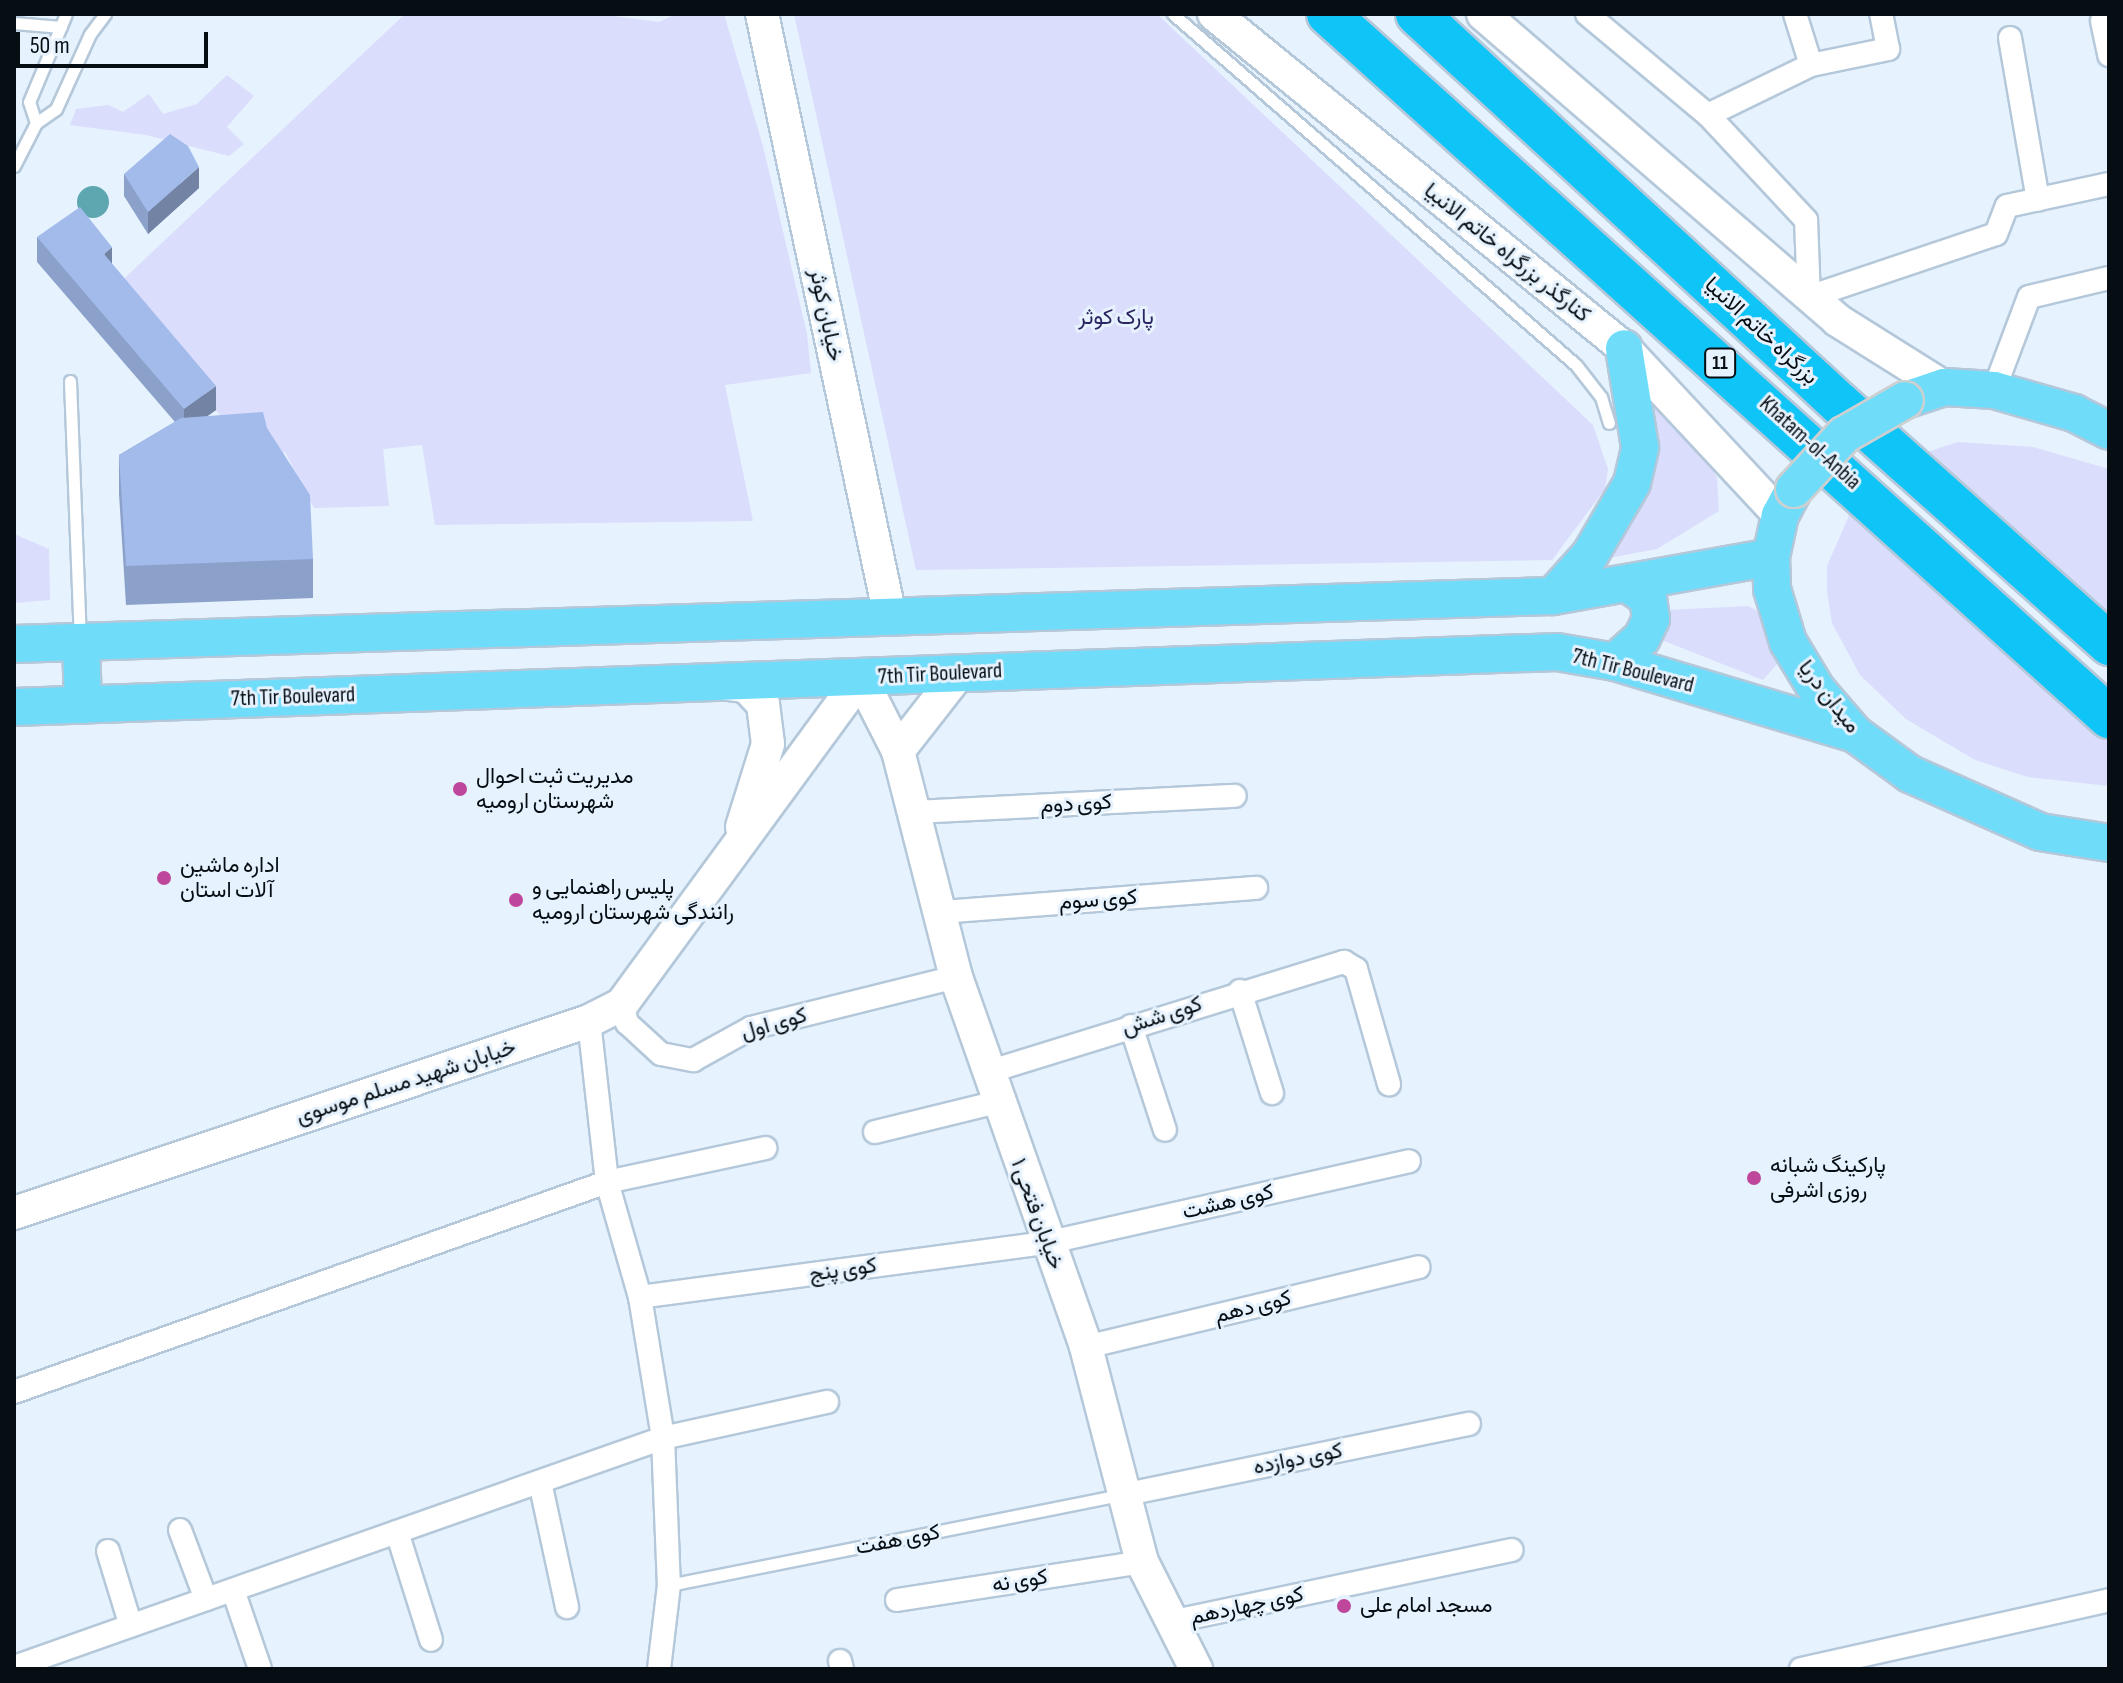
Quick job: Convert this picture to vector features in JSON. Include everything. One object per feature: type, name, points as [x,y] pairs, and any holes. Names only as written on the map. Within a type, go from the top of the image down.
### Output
[{"type":"highway","name":"Khatam-ol-Anbia","points":[[1328,14],[2109,717]]},
{"type":"highway","name":"بزرگراه خاتم الانبیا","points":[[1417,14],[2109,644]]},
{"type":"main road","points":[[1553,596],[1590,555],[1632,483],[1640,447],[1624,348]]},
{"type":"main road","points":[[1787,502],[1844,435],[1905,400],[1944,387],[1994,390],[2074,413],[2109,431]]},
{"type":"main road","name":"میدان دریا","points":[[1787,502],[1771,557],[1772,589],[1788,642],[1817,690],[1855,734],[1910,774],[2040,832],[2109,843]]},
{"type":"main road","points":[[14,644],[1553,596],[1771,557]]},
{"type":"main road","points":[[1615,662],[1642,638],[1651,619],[1648,598],[1628,584]]},
{"type":"main road","points":[[534,628],[537,688]]},
{"type":"main road","points":[[81,642],[83,705]]},
{"type":"main road","name":"7th Tir Boulevard","points":[[14,707],[1557,652],[1615,662],[1855,734]]},
{"type":"street","name":"خیابان کوثر","points":[[762,14],[890,616]]},
{"type":"street","name":"کنارگذر بزرگراه خاتم الانبیا","points":[[1214,14],[1624,348],[1787,502]]},
{"type":"street","points":[[1483,14],[1809,297],[1944,387]]},
{"type":"street","points":[[1498,14],[1516,44]]},
{"type":"street","points":[[1587,14],[1708,115],[1806,220],[1809,297]]},
{"type":"street","points":[[1795,14],[1811,65]]},
{"type":"street","points":[[1708,115],[1811,65],[1888,49],[1881,14]]},
{"type":"street","points":[[2102,21],[2109,55]]},
{"type":"street","points":[[2010,38],[2038,200]]},
{"type":"street","points":[[1809,297],[1996,234],[2007,206],[2109,184]]},
{"type":"street","points":[[1994,390],[2029,297],[2109,278]]},
{"type":"street","points":[[898,751],[959,673]]},
{"type":"street","name":"خیابان فتحی ۱","points":[[861,678],[898,751],[956,977],[1046,1243],[1086,1347],[1127,1494],[1142,1562],[1196,1669]]},
{"type":"street","name":"خیابان شهید مسلم موسوی","points":[[14,1213],[589,1021],[622,1004],[861,678]]},
{"type":"street","name":"خیابان شهید مسلم موسوی","points":[[705,682],[746,686],[763,704],[768,744],[732,857]]},
{"type":"street","name":"کوی دوم","points":[[916,812],[1235,796]]},
{"type":"street","name":"کوی سوم","points":[[941,912],[1256,888]]},
{"type":"street","name":"کوی شش","points":[[993,1087],[1131,1026],[1337,964],[1356,969],[1389,1084]]},
{"type":"street","name":"کوی اول","points":[[622,1004],[627,1023],[661,1054],[693,1060],[751,1028],[956,977]]},
{"type":"street","points":[[1240,991],[1272,1093]]},
{"type":"street","points":[[589,1021],[607,1182],[640,1297],[663,1438],[669,1585],[659,1669]]},
{"type":"street","points":[[1131,1026],[1165,1130]]},
{"type":"street","points":[[875,1132],[993,1087]]},
{"type":"street","points":[[14,1392],[607,1182],[765,1148]]},
{"type":"street","name":"کوی هشت","points":[[1046,1243],[1409,1161]]},
{"type":"street","name":"کوی پنج","points":[[640,1297],[1046,1243]]},
{"type":"street","name":"کوی دهم","points":[[1086,1347],[1419,1267]]},
{"type":"street","points":[[14,1667],[663,1438],[827,1402]]},
{"type":"street","name":"کوی دوازده","points":[[1127,1494],[1469,1424]]},
{"type":"street","points":[[540,1482],[567,1607]]},
{"type":"street","points":[[180,1530],[206,1599]]},
{"type":"street","points":[[397,1532],[431,1640]]},
{"type":"street","name":"کوی چهاردهم","points":[[1170,1622],[1512,1550]]},
{"type":"street","points":[[108,1551],[131,1626]]},
{"type":"street","name":"کوی نه","points":[[897,1600],[1142,1562]]},
{"type":"street","points":[[233,1590],[260,1669]]},
{"type":"street","points":[[1801,1669],[2109,1600]]},
{"type":"lane","points":[[36,123],[29,102],[66,14]]},
{"type":"lane","points":[[14,166],[36,123],[56,109],[90,34],[105,14]]},
{"type":"lane","points":[[1173,14],[1576,365],[1601,397],[1609,423]]},
{"type":"lane","points":[[14,23],[61,27]]},
{"type":"lane","points":[[70,381],[81,642]]},
{"type":"lane","name":"کوی هفت","points":[[669,1585],[1127,1494]]},
{"type":"green space","points":[[405,14],[597,14],[659,22],[676,14],[724,14],[763,146],[807,334],[811,373],[725,385],[753,521],[435,525],[422,445],[383,449],[389,506],[314,508],[285,452],[271,463],[247,447],[113,289]]},
{"type":"green space","name":"پارک کوثر","points":[[794,14],[1157,14],[1593,425],[1608,469],[1605,489],[1552,560],[916,570]]},
{"type":"green space","points":[[227,75],[254,96],[227,127],[244,144],[229,156],[146,135],[70,125],[76,109],[108,105],[123,112],[149,94],[163,114],[197,104]]},
{"type":"green space","points":[[1649,403],[1705,454],[1717,478],[1719,511],[1657,549],[1603,559]]},
{"type":"green space","points":[[1958,442],[2033,447],[2109,469],[2109,614],[1927,452]]},
{"type":"green space","points":[[1851,511],[2109,736],[2109,786],[2028,777],[1975,760],[1906,719],[1860,675],[1832,623],[1827,592],[1827,566]]},
{"type":"green space","points":[[14,534],[49,549],[50,600],[14,603]]},
{"type":"green space","points":[[1748,606],[1756,610],[1777,653],[1778,663],[1763,680],[1659,639],[1667,610]]},
{"type":"shaded area","points":[[93,186],[104,191],[109,202],[104,213],[93,218],[82,213],[77,202],[82,191]]},
{"type":"building","points":[[170,134],[188,146],[199,167],[148,212],[124,174]]},
{"type":"building","points":[[80,207],[112,247],[104,254],[216,386],[184,409],[37,237]]},
{"type":"building","points":[[263,412],[267,428],[310,495],[313,559],[126,566],[119,455],[181,418]]},
{"type":"place","name":"مدیریت ثبت احوال شهرستان ارومیه","points":[[460,789]]},
{"type":"place","name":"اداره ماشین آلات استان","points":[[164,878]]},
{"type":"place","name":"پلیس راهنمایی و رانندگی شهرستان ارومیه","points":[[516,900]]},
{"type":"place","name":"پارکینگ شبانه روزی اشرفی","points":[[1754,1178]]},
{"type":"place","name":"مسجد امام علی","points":[[1344,1606]]}]
